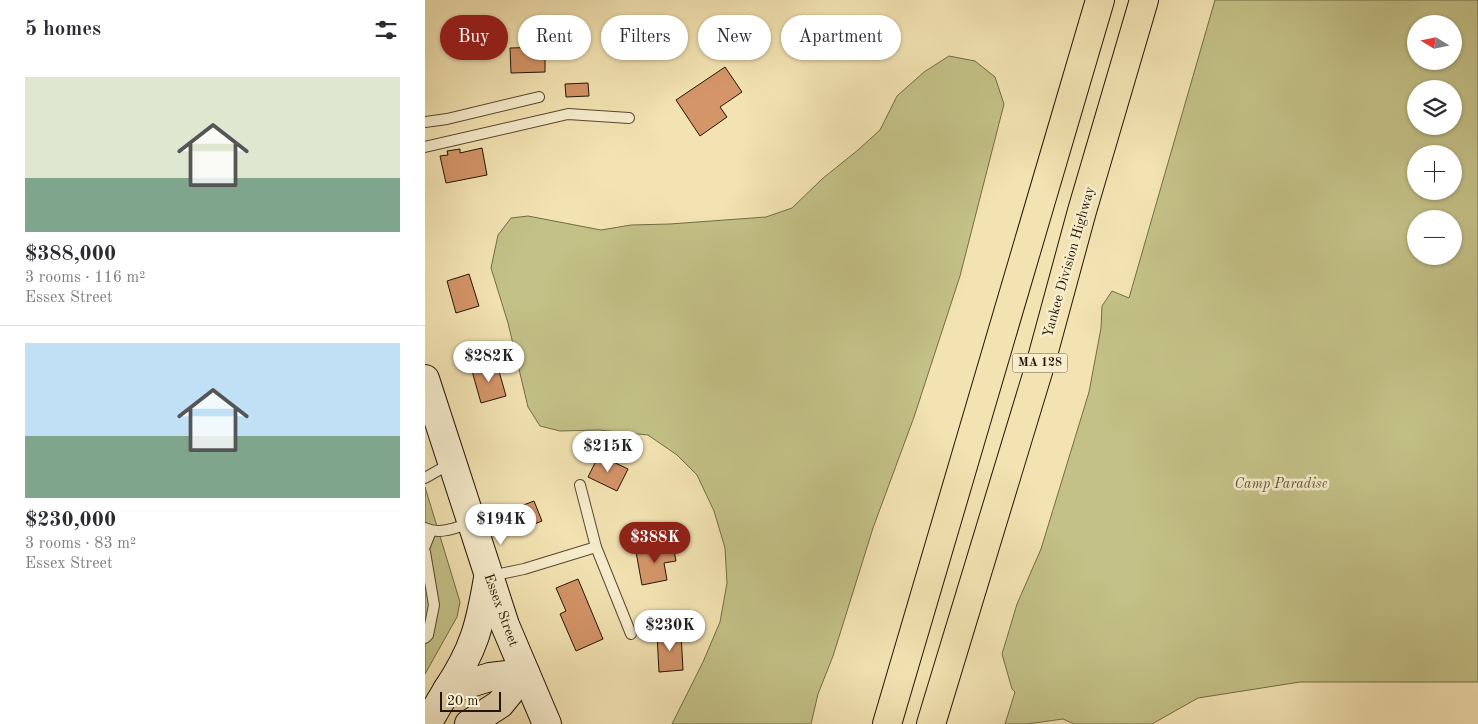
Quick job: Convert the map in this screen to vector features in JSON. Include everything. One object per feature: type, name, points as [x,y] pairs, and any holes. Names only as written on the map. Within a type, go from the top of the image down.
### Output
[{"type":"highway","name":"MA 128","points":[[887,724],[1100,0]]},
{"type":"highway","name":"Yankee Division Highway","points":[[931,724],[1041,362],[1082,211],[1145,0]]},
{"type":"main road","name":"Essex Street","points":[[425,379],[505,626],[547,724]]},
{"type":"main road","points":[[427,724],[460,671],[475,640],[481,621],[488,577]]},
{"type":"main road","points":[[447,690],[490,677],[525,673]]},
{"type":"main road","points":[[469,724],[500,704],[525,673]]},
{"type":"lane","points":[[425,122],[447,119],[539,97]]},
{"type":"lane","points":[[425,147],[568,114],[629,118]]},
{"type":"lane","points":[[425,478],[451,462]]},
{"type":"lane","points":[[580,485],[596,547],[631,634]]},
{"type":"lane","points":[[425,546],[428,529],[446,531],[471,523]]},
{"type":"lane","points":[[488,577],[596,547]]},
{"type":"lane","points":[[425,552],[426,567],[434,605],[428,635],[425,638]]},
{"type":"green space","name":"Camp Paradise","points":[[1215,0],[1478,0],[1478,682],[1300,682],[1198,698],[1152,724],[1074,724],[1063,719],[1027,724],[1005,724],[1015,692],[1012,689],[1002,654],[1017,604],[1041,549],[1089,392],[1101,328],[1102,306],[1112,291],[1129,298]]},
{"type":"green space","points":[[949,56],[975,61],[995,77],[1004,104],[960,276],[914,417],[873,528],[833,656],[818,694],[811,724],[672,724],[703,662],[720,622],[727,583],[725,548],[714,511],[697,475],[677,455],[648,435],[599,430],[560,431],[540,426],[528,407],[508,323],[491,268],[498,235],[511,218],[528,216],[601,230],[631,225],[766,217],[792,208],[822,179],[880,130],[897,96],[924,72]]},
{"type":"green space","points":[[425,487],[460,602],[457,617],[425,674]]},
{"type":"building","points":[[510,48],[518,48],[518,60],[545,60],[545,72],[511,73]]},
{"type":"building","points":[[725,67],[742,92],[720,107],[727,117],[700,136],[676,100]]},
{"type":"building","points":[[588,83],[589,96],[566,97],[565,84]]},
{"type":"building","points":[[482,148],[487,175],[446,183],[440,156],[448,155],[447,151],[460,149],[460,153]]},
{"type":"building","points":[[469,274],[479,306],[456,313],[447,281]]},
{"type":"building","points":[[497,364],[506,396],[481,403],[472,371]]},
{"type":"building","points":[[599,455],[628,469],[617,491],[588,477]]},
{"type":"building","points":[[534,501],[542,521],[532,525],[530,520],[518,525],[519,528],[506,533],[504,528],[510,525],[505,512]]},
{"type":"building","points":[[673,545],[676,561],[664,563],[667,580],[642,585],[636,552]]},
{"type":"building","points":[[578,579],[603,639],[576,651],[560,614],[566,611],[556,588]]},
{"type":"building","points":[[681,633],[683,670],[659,672],[657,634]]}]
